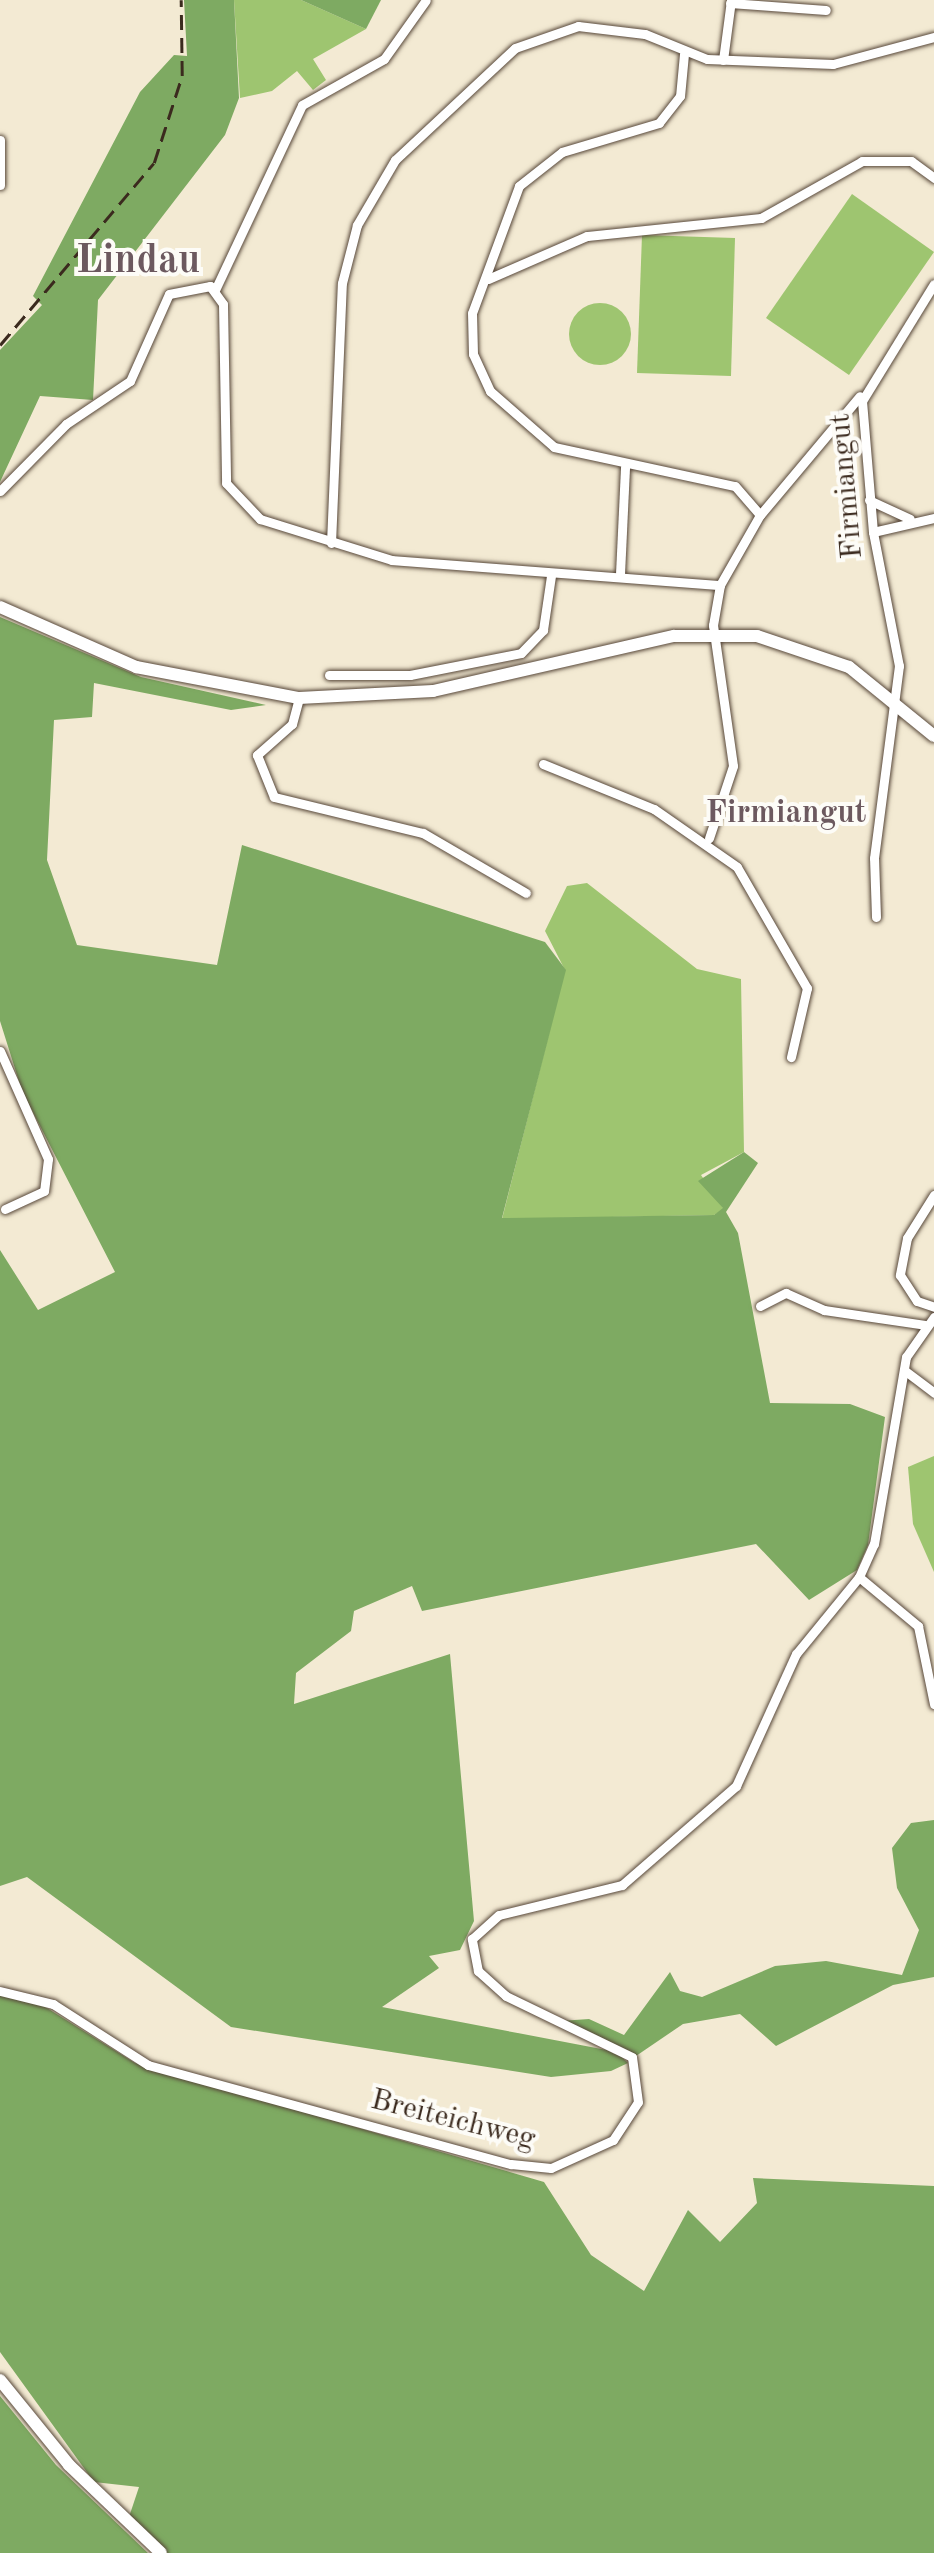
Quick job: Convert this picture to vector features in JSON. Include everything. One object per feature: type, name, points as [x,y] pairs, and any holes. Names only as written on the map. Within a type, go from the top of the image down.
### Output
[{"type":"street","points":[[426,0],[384,59],[321,90],[292,120],[215,290],[226,482],[260,519],[392,560],[551,576],[620,574],[720,585],[714,634],[732,766],[709,838]]},
{"type":"street","points":[[723,60],[731,2],[826,10]]},
{"type":"street","points":[[331,543],[348,250],[396,160],[536,34],[614,29],[684,54],[723,60],[848,63],[934,37]]},
{"type":"street","points":[[684,54],[680,96],[659,123],[562,152],[527,176],[499,226],[488,279],[470,327],[490,392],[554,447],[625,467],[734,486],[760,515]]},
{"type":"street","points":[[0,140],[0,186]]},
{"type":"street","points":[[488,279],[587,236],[761,218],[862,161],[912,161],[934,178]]},
{"type":"street","points":[[0,491],[66,424],[130,381],[169,294],[196,282],[215,290]]},
{"type":"street","name":"Firmiangut","points":[[720,585],[760,515],[865,388],[934,284]]},
{"type":"street","name":"Firmiangut","points":[[865,388],[869,500],[899,666],[892,696],[876,917]]},
{"type":"street","points":[[620,574],[625,467]]},
{"type":"street","points":[[869,500],[910,519]]},
{"type":"street","points":[[873,532],[910,519],[934,518]]},
{"type":"street","points":[[329,675],[410,676],[520,653],[543,630],[551,576]]},
{"type":"street","points":[[0,607],[136,667],[299,698],[433,691],[630,643],[714,634],[808,648],[892,696],[934,736]]},
{"type":"street","points":[[299,698],[292,724],[257,755],[274,797],[423,833],[526,894]]},
{"type":"street","points":[[543,764],[709,838],[757,893],[807,988],[791,1057]]},
{"type":"street","points":[[0,1051],[48,1159],[44,1191],[5,1209]]},
{"type":"street","points":[[934,1195],[929,1215],[900,1275],[917,1301],[934,1307]]},
{"type":"street","points":[[760,1306],[786,1294],[824,1310],[925,1325],[934,1318]]},
{"type":"street","name":"Breiteichweg","points":[[0,1991],[53,2004],[126,2056],[289,2106],[511,2164],[580,2159],[632,2123],[636,2066],[619,2046],[506,1996],[478,1971],[472,1939],[499,1914],[622,1885],[724,1802],[756,1754],[796,1654],[860,1576],[880,1524],[904,1370],[925,1325]]},
{"type":"street","points":[[904,1370],[934,1393]]},
{"type":"street","points":[[860,1576],[918,1626],[934,1704]]},
{"type":"street","points":[[0,2380],[69,2465],[161,2553]]},
{"type":"green space","points":[[184,0],[234,0],[239,98],[225,135],[98,300],[93,400],[40,396],[0,482],[0,350],[42,305],[33,296],[140,92],[174,55],[187,56]]},
{"type":"green space","points":[[234,0],[301,0],[366,29],[313,59],[326,80],[313,90],[297,71],[272,91],[240,98]]},
{"type":"green space","points":[[301,0],[381,0],[366,29]]},
{"type":"green space","points":[[852,194],[934,252],[849,375],[766,318]]},
{"type":"green space","points":[[642,235],[735,238],[731,376],[637,373]]},
{"type":"green space","points":[[600,303],[622,312],[631,334],[622,356],[600,365],[578,356],[569,334],[578,312]]},
{"type":"green space","points":[[0,617],[141,677],[266,705],[231,710],[94,683],[92,717],[54,720],[47,860],[77,945],[217,965],[242,845],[545,942],[566,970],[502,1218],[714,1215],[723,1208],[698,1181],[744,1152],[758,1163],[726,1212],[738,1233],[770,1403],[850,1404],[885,1417],[868,1545],[857,1570],[809,1600],[756,1544],[422,1611],[412,1586],[354,1611],[351,1631],[296,1673],[294,1704],[450,1654],[474,1921],[460,1950],[429,1956],[439,1968],[382,2007],[617,2052],[628,2063],[611,2071],[551,2077],[231,2027],[27,1877],[0,1886],[0,1250],[38,1310],[115,1272],[22,1091],[0,1021]]},
{"type":"green space","points":[[587,883],[697,969],[741,979],[744,1152],[701,1175],[724,1209],[714,1215],[502,1219],[565,970],[545,931],[567,886]]},
{"type":"green space","points":[[934,1456],[934,1572],[913,1524],[908,1467]]},
{"type":"green space","points":[[934,1820],[934,1977],[893,1985],[776,2046],[740,2014],[683,2024],[636,2056],[560,2021],[589,2019],[624,2035],[670,1972],[680,1991],[702,1997],[775,1966],[826,1961],[902,1975],[919,1930],[897,1888],[892,1848],[911,1823]]},
{"type":"green space","points":[[0,1992],[31,1998],[135,2063],[544,2182],[591,2255],[644,2291],[688,2210],[720,2242],[757,2203],[753,2178],[934,2186],[934,2553],[167,2553],[129,2517],[139,2487],[94,2482],[0,2352]]},
{"type":"green space","points":[[0,2396],[56,2465],[148,2553],[0,2553]]},
{"type":"railway","points":[[0,345],[154,163],[182,76],[181,0]]},
{"type":"district","name":"Lindau","points":[[138,262]]},
{"type":"district","name":"Firmiangut","points":[[786,814]]}]
